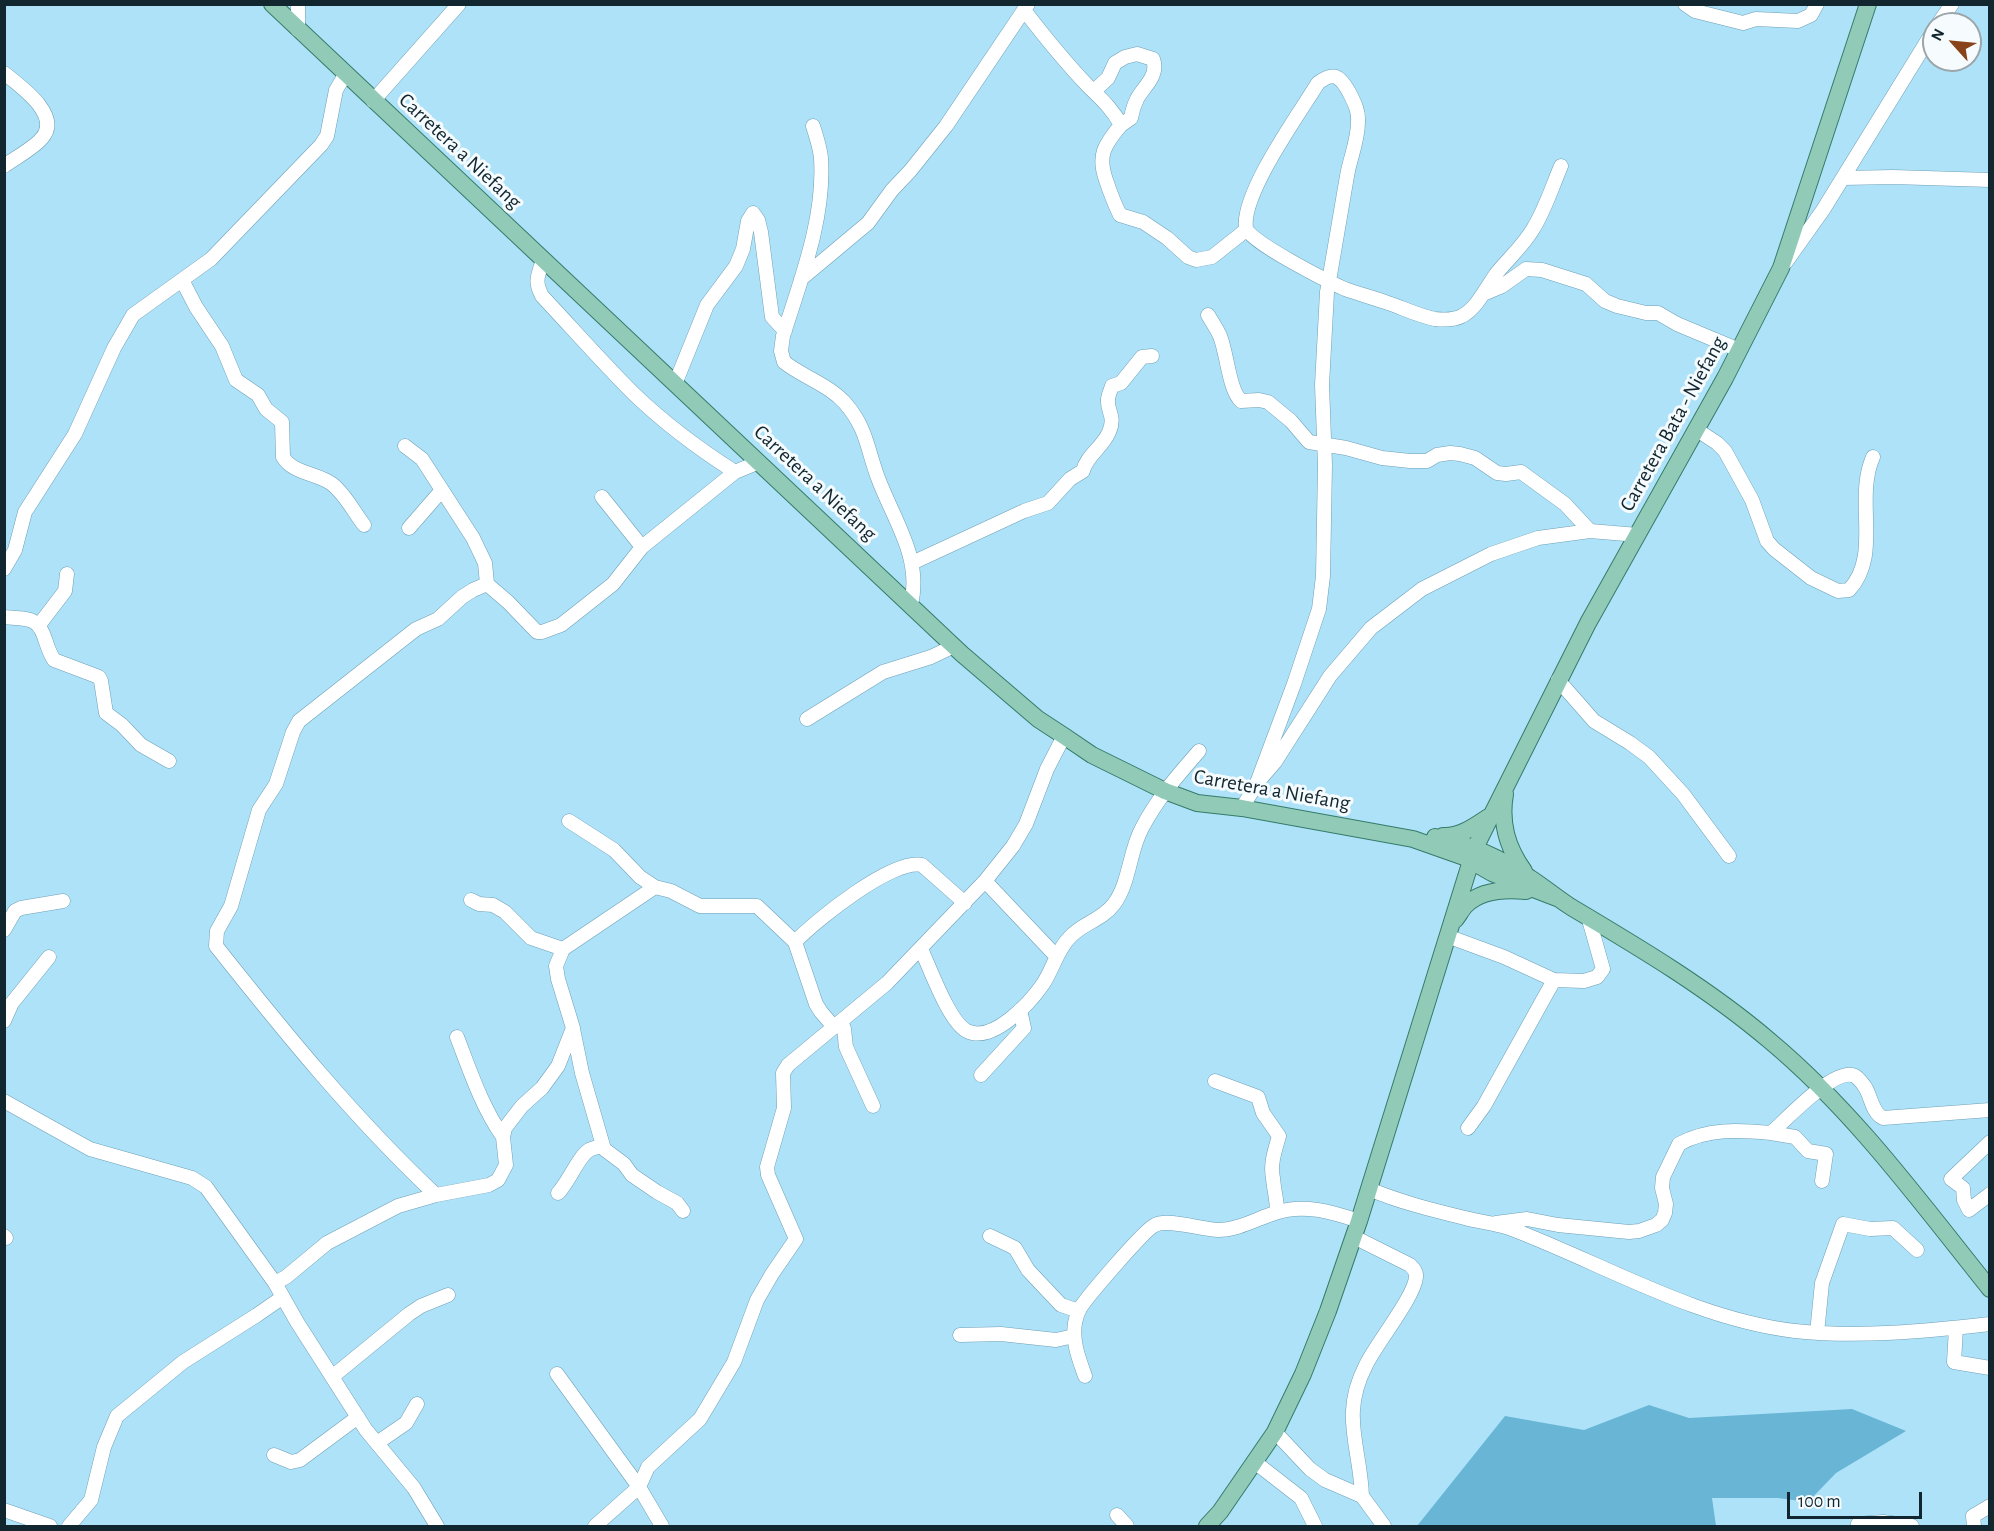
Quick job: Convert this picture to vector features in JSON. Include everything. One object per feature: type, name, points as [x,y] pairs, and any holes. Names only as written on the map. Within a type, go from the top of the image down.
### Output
[{"type":"main road","name":"Carretera a Niefang","points":[[272,4],[954,646],[1012,697],[1064,736],[1092,755],[1143,782],[1197,803],[1242,808],[1420,837]]},
{"type":"main road","name":"Carretera Bata - Niefang","points":[[1207,1527],[1256,1462],[1275,1432],[1303,1374],[1354,1237],[1472,854],[1558,680],[1697,430],[1781,268],[1868,4]]},
{"type":"main road","points":[[1508,779],[1503,810],[1506,836],[1514,857],[1528,876],[1550,895]]},
{"type":"main road","points":[[1420,837],[1452,837],[1490,816]]},
{"type":"main road","points":[[1420,837],[1450,851],[1472,854],[1528,876]]},
{"type":"main road","points":[[1420,837],[1456,841],[1492,873],[1550,895],[1588,916],[1684,976],[1732,1010],[1772,1043],[1867,1136],[1989,1289]]},
{"type":"main road","points":[[1450,851],[1464,868],[1464,880]]},
{"type":"main road","points":[[1448,932],[1467,904],[1479,896],[1497,890],[1550,895]]},
{"type":"street","points":[[298,4],[298,30]]},
{"type":"street","points":[[373,101],[459,4]]},
{"type":"street","points":[[1685,4],[1695,11],[1743,23],[1756,19],[1798,21],[1810,15],[1817,4]]},
{"type":"street","points":[[801,279],[868,223],[892,190],[946,126],[1026,7],[1056,50],[1107,104],[1121,125]]},
{"type":"street","points":[[1781,268],[1823,210],[1922,50]]},
{"type":"street","points":[[1094,92],[1108,78],[1115,63],[1125,57],[1137,54],[1155,63],[1152,81],[1137,99],[1131,118],[1121,125],[1108,141],[1101,158],[1109,192],[1120,215],[1143,222],[1167,238],[1188,257],[1196,260],[1212,257],[1246,230]]},
{"type":"street","points":[[4,73],[43,109],[47,125],[44,138],[4,166]]},
{"type":"street","points":[[4,569],[15,550],[25,512],[75,434],[127,324],[141,309],[210,259],[321,145],[327,136],[336,90],[345,75]]},
{"type":"street","points":[[1257,783],[1319,609],[1323,576],[1322,385],[1329,281],[1347,173],[1356,143],[1359,122],[1357,107],[1343,81],[1337,76],[1327,76],[1318,83],[1267,165],[1254,191],[1247,212],[1246,230],[1255,240],[1329,281],[1346,289],[1436,319],[1449,319],[1471,311],[1533,229],[1560,166]]},
{"type":"street","points":[[813,126],[821,156],[821,190],[812,238],[781,351],[784,362],[843,400],[857,417],[878,478],[900,526],[912,563],[915,588],[911,605]]},
{"type":"street","points":[[1843,178],[1989,180]]},
{"type":"street","points":[[675,384],[707,305],[736,266],[743,249],[748,220],[753,213],[758,220],[761,232],[772,317],[785,330]]},
{"type":"street","points":[[543,260],[537,279],[537,286],[542,296],[634,393],[675,430],[735,472]]},
{"type":"street","points":[[1482,295],[1503,286],[1526,269],[1542,270],[1586,284],[1605,301],[1617,306],[1646,313],[1659,313],[1677,324],[1739,351]]},
{"type":"street","points":[[182,280],[196,308],[222,346],[236,380],[258,395],[266,409],[282,422],[283,458],[295,468],[330,482],[364,525]]},
{"type":"street","points":[[1208,315],[1221,338],[1233,381],[1234,395],[1241,401],[1268,402],[1291,421],[1309,441],[1382,458],[1410,461],[1427,461],[1437,455],[1450,453],[1475,458],[1497,473],[1521,472],[1565,504],[1590,531]]},
{"type":"street","points":[[912,563],[1024,511],[1048,503],[1070,479],[1083,471],[1085,463],[1102,445],[1110,431],[1113,417],[1108,401],[1112,386],[1121,383],[1142,357],[1152,356]]},
{"type":"street","points":[[1697,430],[1725,451],[1752,501],[1767,541],[1774,549],[1811,578],[1838,591],[1849,590],[1856,582],[1866,557],[1866,483],[1867,470],[1873,457]]},
{"type":"street","points":[[405,446],[422,459],[461,519],[485,563],[487,584],[514,608],[532,629],[542,632],[571,619],[613,584],[642,547],[735,472],[759,462]]},
{"type":"street","points":[[409,528],[442,490]]},
{"type":"street","points":[[602,497],[642,547]]},
{"type":"street","points":[[1242,808],[1257,783],[1275,762],[1330,676],[1371,628],[1422,589],[1491,554],[1538,538],[1590,531],[1638,535]]},
{"type":"street","points":[[39,625],[65,591],[67,574]]},
{"type":"street","points":[[436,1195],[385,1145],[278,1025],[216,946],[217,932],[231,906],[259,810],[276,784],[293,732],[300,721],[408,635],[438,619],[467,593],[487,584]]},
{"type":"street","points":[[4,617],[27,620],[39,625],[54,660],[99,676],[106,713],[122,725],[141,745],[170,761]]},
{"type":"street","points":[[807,719],[884,672],[931,657],[954,646]]},
{"type":"street","points":[[1558,680],[1594,722],[1649,757],[1683,794],[1729,856]]},
{"type":"street","points":[[595,1527],[639,1487],[648,1467],[700,1419],[734,1362],[758,1300],[772,1274],[796,1239],[768,1175],[767,1167],[784,1108],[783,1073],[788,1065],[887,983],[985,881],[1013,846],[1026,824],[1047,769],[1064,736]]},
{"type":"street","points":[[921,949],[958,1024],[977,1035],[994,1030],[1020,1010],[1042,984],[1072,935],[1102,917],[1113,904],[1122,888],[1134,846],[1142,828],[1165,791],[1199,751]]},
{"type":"street","points":[[569,821],[614,850],[640,877],[656,887],[671,891],[700,906],[757,906],[795,942],[816,1004],[821,1012],[844,1029],[846,1047],[873,1106]]},
{"type":"street","points":[[795,942],[822,916],[885,874],[903,867],[922,865],[965,903]]},
{"type":"street","points":[[985,881],[1057,957]]},
{"type":"street","points":[[656,887],[563,949],[556,966],[582,1073],[605,1151],[624,1164],[632,1175],[677,1203],[683,1211]]},
{"type":"street","points":[[471,900],[479,904],[493,905],[505,912],[531,938],[563,949]]},
{"type":"street","points":[[4,930],[15,911],[21,908],[63,901]]},
{"type":"street","points":[[1448,932],[1554,980],[1584,981],[1597,977],[1603,969],[1588,916]]},
{"type":"street","points":[[4,1021],[12,1004],[49,957]]},
{"type":"street","points":[[1468,1128],[1484,1106],[1554,980]]},
{"type":"street","points":[[981,1075],[1024,1028],[1020,1010]]},
{"type":"street","points":[[275,1283],[286,1277],[327,1244],[398,1206],[436,1195],[489,1185],[498,1180],[506,1165],[503,1137],[505,1128],[522,1106],[542,1088],[558,1066],[573,1029]]},
{"type":"street","points":[[457,1037],[473,1079],[494,1124],[503,1137]]},
{"type":"street","points":[[1771,1133],[1820,1088],[1838,1077],[1848,1075],[1856,1077],[1865,1087],[1877,1114],[1883,1119],[1989,1110]]},
{"type":"street","points":[[1215,1081],[1258,1097],[1263,1113],[1279,1136],[1272,1160],[1277,1212]]},
{"type":"street","points":[[4,1101],[90,1149],[199,1182],[213,1197],[275,1283],[366,1430],[414,1488],[437,1527]]},
{"type":"street","points":[[1491,1224],[1527,1219],[1558,1225],[1639,1231],[1656,1225],[1665,1213],[1663,1177],[1674,1151],[1679,1144],[1719,1131],[1771,1133],[1795,1137],[1808,1151],[1827,1154],[1822,1181]]},
{"type":"street","points":[[1989,1142],[1951,1179],[1963,1188],[1964,1200],[1969,1210],[1989,1194]]},
{"type":"street","points":[[558,1193],[584,1155],[590,1149],[603,1146]]},
{"type":"street","points":[[1369,1189],[1424,1209],[1506,1227],[1624,1278],[1697,1306],[1765,1326],[1817,1333],[1846,1334],[1989,1324]]},
{"type":"street","points":[[1085,1377],[1076,1352],[1074,1336],[1079,1311],[1133,1246],[1154,1225],[1164,1222],[1226,1230],[1277,1212],[1314,1208],[1359,1221]]},
{"type":"street","points":[[1817,1333],[1822,1283],[1843,1224],[1870,1229],[1893,1228],[1917,1250]]},
{"type":"street","points":[[990,1236],[1015,1248],[1028,1270],[1061,1305],[1079,1311]]},
{"type":"street","points":[[1354,1237],[1410,1265],[1415,1270],[1416,1277],[1401,1311],[1365,1365],[1356,1390],[1352,1410],[1353,1436],[1361,1476],[1362,1496]]},
{"type":"street","points":[[332,1377],[408,1314],[448,1295]]},
{"type":"street","points":[[69,1527],[91,1500],[104,1447],[117,1416],[183,1362],[282,1297]]},
{"type":"street","points":[[1956,1328],[1954,1362],[1989,1368]]},
{"type":"street","points":[[960,1335],[1001,1334],[1056,1340],[1074,1336]]},
{"type":"street","points":[[557,1374],[639,1487],[662,1527]]},
{"type":"street","points":[[377,1443],[406,1423],[417,1404]]},
{"type":"street","points":[[274,1455],[291,1462],[300,1460],[358,1417]]},
{"type":"street","points":[[1275,1432],[1310,1469],[1325,1480],[1362,1496],[1384,1527]]},
{"type":"street","points":[[1256,1462],[1301,1498],[1315,1527]]},
{"type":"street","points":[[1974,1527],[1973,1516],[1989,1506]]},
{"type":"street","points":[[4,1510],[50,1527]]},
{"type":"street","points":[[1117,1515],[1127,1527]]},
{"type":"street","points":[[1858,1524],[1883,1522],[1912,1527]]},
{"type":"water","points":[[1649,1405],[1689,1418],[1852,1409],[1906,1431],[1836,1473],[1808,1502],[1778,1498],[1712,1498],[1716,1526],[1417,1526],[1505,1416],[1584,1430]]}]
